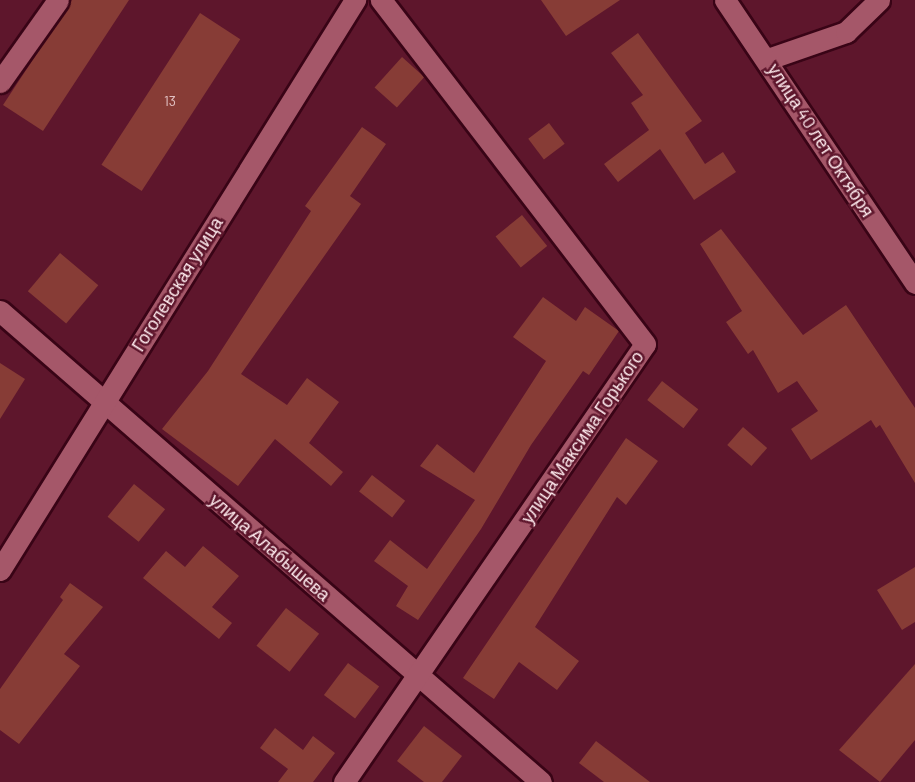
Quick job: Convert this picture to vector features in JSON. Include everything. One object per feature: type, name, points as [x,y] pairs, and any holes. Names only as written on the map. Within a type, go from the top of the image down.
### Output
[{"type":"street","points":[[0,82],[58,0]]},
{"type":"street","name":"Гоголевская улица","points":[[0,570],[355,0]]},
{"type":"street","name":"улица Максима Горького","points":[[344,782],[419,677],[645,344],[381,0]]},
{"type":"street","name":"улица 40 лет Октября","points":[[724,0],[768,59],[915,282]]},
{"type":"street","points":[[768,59],[846,32],[879,0]]},
{"type":"street","name":"улица Алабышева","points":[[0,311],[541,782]]},
{"type":"building","points":[[72,0],[129,0],[43,131],[3,105]]},
{"type":"building","points":[[541,0],[620,0],[566,36]]},
{"type":"building","points":[[200,13],[240,39],[142,191],[101,165]]},
{"type":"building","points":[[638,33],[702,121],[685,133],[705,164],[723,152],[736,172],[694,200],[660,149],[618,182],[604,164],[649,130],[631,103],[643,95],[611,53]]},
{"type":"building","points":[[402,57],[424,77],[397,108],[375,87]]},
{"type":"building","points":[[549,123],[565,144],[544,159],[528,139]]},
{"type":"building","points":[[362,127],[386,144],[350,196],[361,204],[241,374],[287,405],[307,378],[339,402],[309,443],[343,472],[331,486],[275,439],[238,486],[162,429],[208,371],[311,211],[305,206]]},
{"type":"building","points":[[522,215],[547,246],[521,267],[496,236]]},
{"type":"building","points":[[721,229],[803,335],[846,305],[915,408],[915,483],[880,425],[876,428],[871,420],[811,460],[791,429],[818,411],[797,381],[778,393],[753,350],[748,354],[726,322],[742,311],[700,244]]},
{"type":"building","points":[[60,253],[98,285],[66,323],[28,291]]},
{"type":"building","points":[[543,297],[576,321],[585,307],[619,331],[589,375],[583,371],[531,445],[481,529],[418,620],[396,606],[408,586],[374,561],[390,540],[427,569],[475,500],[420,466],[437,444],[474,473],[546,361],[513,337]]},
{"type":"building","points":[[0,363],[25,379],[0,419]]},
{"type":"building","points":[[662,381],[698,409],[683,428],[647,400]]},
{"type":"building","points":[[743,427],[767,448],[751,466],[727,445]]},
{"type":"building","points":[[626,438],[658,461],[626,505],[617,497],[535,627],[579,661],[557,690],[519,662],[494,699],[463,678]]},
{"type":"building","points":[[372,475],[405,501],[392,517],[359,492]]},
{"type":"building","points":[[134,484],[165,509],[139,542],[108,517]]},
{"type":"building","points":[[203,546],[239,576],[212,607],[232,623],[219,639],[143,578],[166,551],[185,567]]},
{"type":"building","points":[[915,567],[915,622],[902,630],[877,590]]},
{"type":"building","points":[[70,583],[103,607],[64,654],[80,666],[19,744],[0,730],[0,689],[63,600],[60,597]]},
{"type":"building","points":[[286,608],[319,634],[290,672],[256,646]]},
{"type":"building","points":[[348,663],[379,686],[355,718],[324,695]]},
{"type":"building","points":[[915,664],[915,740],[880,782],[839,750]]},
{"type":"building","points":[[424,726],[462,756],[442,782],[424,782],[397,761]]},
{"type":"building","points":[[275,728],[303,750],[313,736],[335,753],[313,782],[278,782],[288,769],[260,748]]},
{"type":"building","points":[[596,741],[650,782],[604,782],[579,763]]}]
